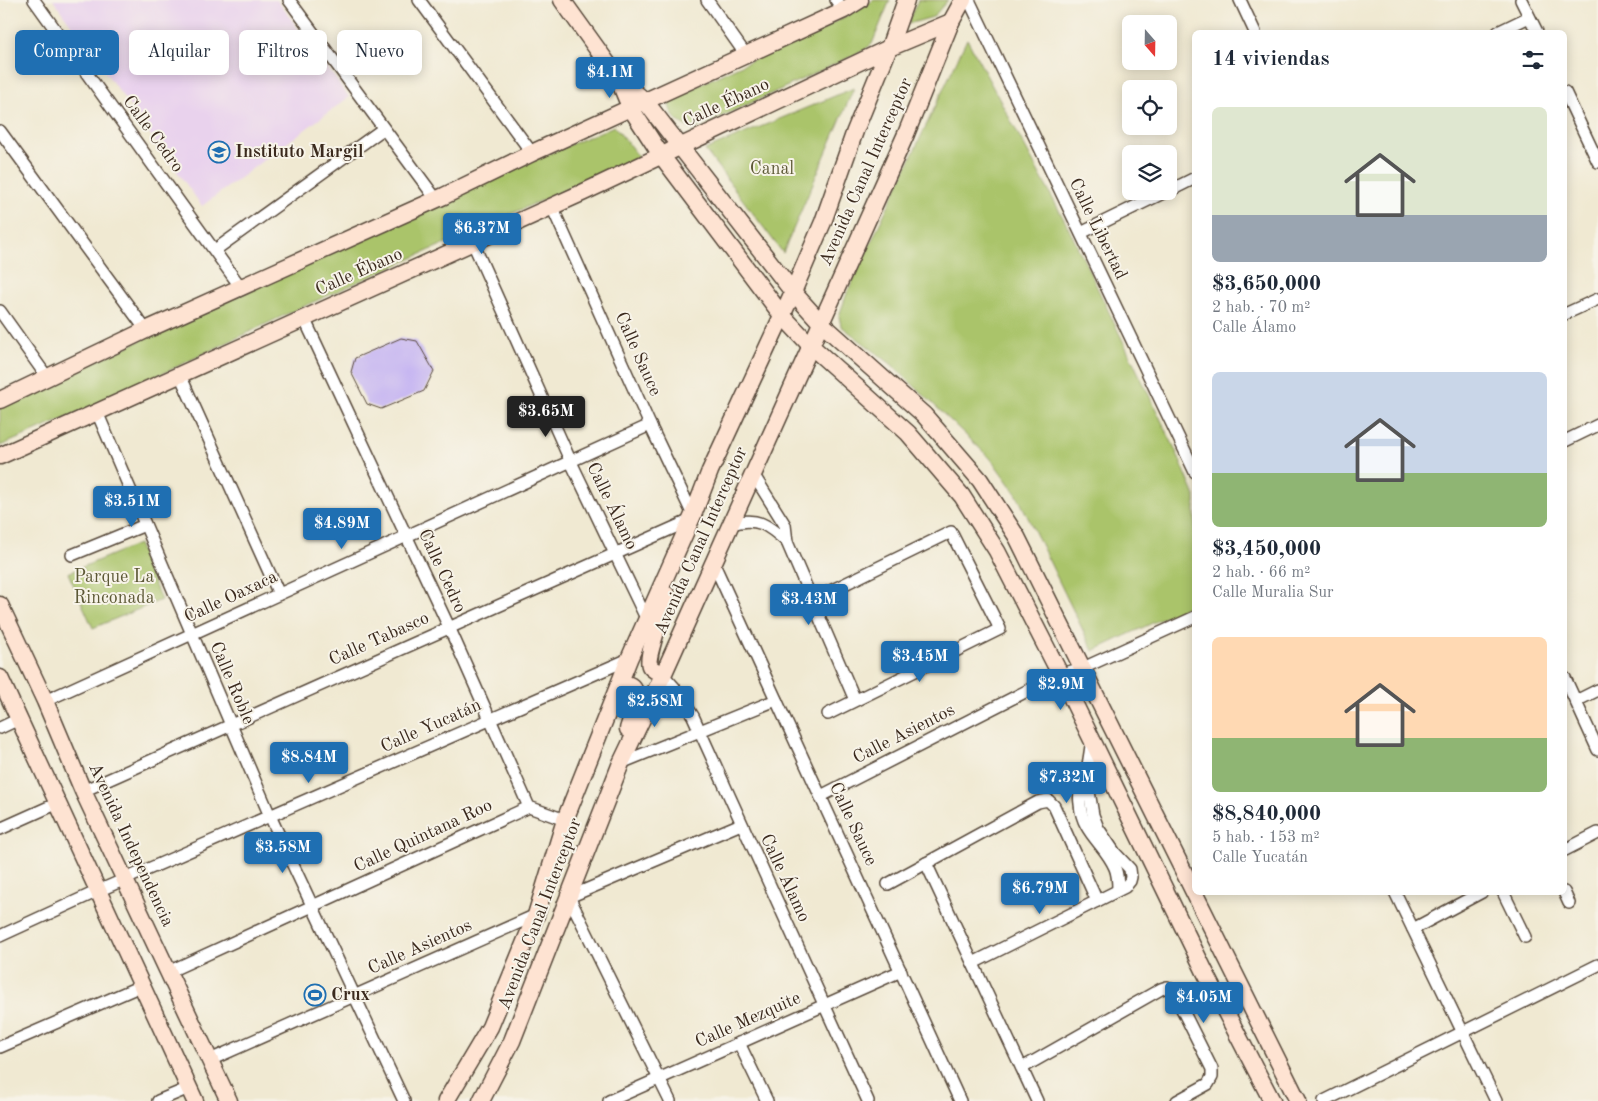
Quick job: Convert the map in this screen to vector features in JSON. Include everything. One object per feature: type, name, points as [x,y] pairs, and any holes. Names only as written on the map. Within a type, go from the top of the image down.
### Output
[{"type":"street","name":"Calle Cedro","points":[[34,0],[242,288]]},
{"type":"street","points":[[289,0],[436,199]]},
{"type":"street","points":[[419,0],[532,153]]},
{"type":"street","points":[[562,0],[638,104],[681,146],[793,292],[821,323],[924,415],[980,480],[1017,537],[1192,888]]},
{"type":"street","points":[[707,0],[746,55]]},
{"type":"street","name":"Calle Ébano","points":[[0,400],[146,330],[242,288],[746,55],[840,5],[860,0]]},
{"type":"street","name":"Avenida Canal Interceptor","points":[[446,1101],[490,1027],[536,915],[564,820],[629,659],[692,518],[710,471],[793,292],[823,222],[855,131],[889,48],[906,0]]},
{"type":"street","name":"Avenida Canal Interceptor","points":[[481,1101],[512,1040],[621,763],[811,346],[906,134],[951,22],[963,0]]},
{"type":"street","name":"Calle Libertad","points":[[969,0],[1192,466]]},
{"type":"street","points":[[1240,0],[1254,30]]},
{"type":"street","points":[[1521,0],[1536,30]]},
{"type":"street","points":[[1502,30],[1529,17]]},
{"type":"street","name":"Calle Ébano","points":[[0,456],[552,207],[889,48],[951,22]]},
{"type":"street","points":[[1567,96],[1595,148],[1598,162]]},
{"type":"street","points":[[638,104],[661,155],[782,314],[811,346],[908,433],[962,496],[998,552],[1060,674],[1205,972],[1272,1101]]},
{"type":"street","points":[[215,250],[383,129]]},
{"type":"street","points":[[0,131],[146,330]]},
{"type":"street","points":[[1177,187],[1192,179]]},
{"type":"street","points":[[1081,234],[1150,200]]},
{"type":"street","name":"Calle Sauce","points":[[552,207],[692,518]]},
{"type":"street","name":"Calle Álamo","points":[[473,242],[570,460],[647,620]]},
{"type":"street","points":[[1567,313],[1598,299]]},
{"type":"street","points":[[0,311],[47,378]]},
{"type":"street","name":"Calle Cedro","points":[[304,318],[449,627],[529,806]]},
{"type":"street","points":[[180,374],[279,594]]},
{"type":"street","name":"Calle Roble","points":[[97,412],[270,816],[404,1101]]},
{"type":"street","name":"Calle Oaxaca","points":[[46,701],[650,425]]},
{"type":"street","points":[[1567,439],[1598,425]]},
{"type":"street","points":[[753,474],[785,524],[787,542],[855,700]]},
{"type":"street","name":"Calle Tabasco","points":[[83,791],[692,518]]},
{"type":"street","points":[[731,524],[750,520],[760,522],[769,526],[787,542]]},
{"type":"street","points":[[72,555],[145,525]]},
{"type":"street","points":[[812,600],[951,532],[1000,629],[828,714]]},
{"type":"street","name":"Calle Sauce","points":[[714,562],[960,1101]]},
{"type":"street","points":[[662,675],[648,664],[650,650],[667,597],[672,563]]},
{"type":"street","name":"Avenida Independencia","points":[[0,605],[46,701],[83,791],[229,1101]]},
{"type":"street","name":"Calle Asientos","points":[[821,796],[1060,674],[1083,668],[1192,617]]},
{"type":"street","name":"Calle Yucatán","points":[[0,936],[98,890],[125,880],[629,659]]},
{"type":"street","name":"Calle Álamo","points":[[662,675],[686,703],[868,1101]]},
{"type":"street","points":[[0,678],[192,1095],[158,1101]]},
{"type":"street","points":[[1567,682],[1598,749]]},
{"type":"street","points":[[619,685],[625,684],[632,687],[636,694],[636,703],[624,743],[621,763]]},
{"type":"street","points":[[1576,701],[1598,690]]},
{"type":"street","points":[[621,763],[776,700]]},
{"type":"street","points":[[0,728],[19,719]]},
{"type":"street","points":[[973,963],[1118,890],[1115,867],[1089,832],[1082,816],[1080,789],[1086,774],[1092,740]]},
{"type":"street","points":[[888,884],[1038,802],[1048,800],[1054,806],[1097,901]]},
{"type":"street","points":[[0,829],[58,803]]},
{"type":"street","points":[[529,806],[564,820]]},
{"type":"street","name":"Calle Quintana Roo","points":[[168,972],[313,907],[529,806]]},
{"type":"street","points":[[670,1101],[569,896],[741,824]]},
{"type":"street","points":[[1567,849],[1598,834]]},
{"type":"street","points":[[926,863],[1037,1101]]},
{"type":"street","points":[[1196,895],[1298,1101]]},
{"type":"street","points":[[1396,895],[1496,1101]]},
{"type":"street","points":[[1413,929],[1476,895]]},
{"type":"street","points":[[1504,895],[1525,937]]},
{"type":"street","name":"Calle Asientos","points":[[210,1060],[536,915]]},
{"type":"street","points":[[1324,1101],[1598,965]]},
{"type":"street","name":"Calle Mezquite","points":[[609,1101],[901,971]]},
{"type":"street","points":[[0,1047],[143,985]]},
{"type":"street","points":[[1022,1068],[1161,988],[1167,987],[1173,991],[1212,1069],[1212,1077],[1208,1084],[1177,1101]]},
{"type":"street","points":[[739,1043],[767,1101]]},
{"type":"shaded area","name":"Instituto Margil","points":[[53,0],[277,0],[299,30],[239,30],[239,75],[327,75],[327,67],[349,97],[202,206],[107,75],[119,75],[119,30],[75,30]]},
{"type":"green space","name":"Canal","points":[[874,0],[890,0],[872,44],[863,51],[693,130],[678,121],[673,115],[668,99],[839,20]]},
{"type":"green space","points":[[918,0],[948,0],[933,17],[908,24]]},
{"type":"green space","points":[[967,39],[1067,225],[1176,451],[1192,489],[1192,604],[1093,651],[1017,495],[991,459],[891,364],[841,326],[839,316],[847,293]]},
{"type":"green space","name":"Canal","points":[[854,88],[783,253],[705,150]]},
{"type":"green space","points":[[614,126],[639,157],[291,312],[95,406],[0,446],[0,405],[527,163]]},
{"type":"green space","name":"Parque La Rinconada","points":[[138,544],[161,600],[93,628],[68,573]]},
{"type":"building","points":[[401,338],[417,341],[434,371],[424,391],[381,409],[367,404],[351,372],[355,358]]},
{"type":"place","name":"Instituto Margil","points":[[219,152]]},
{"type":"place","name":"Crux","points":[[315,995]]}]
